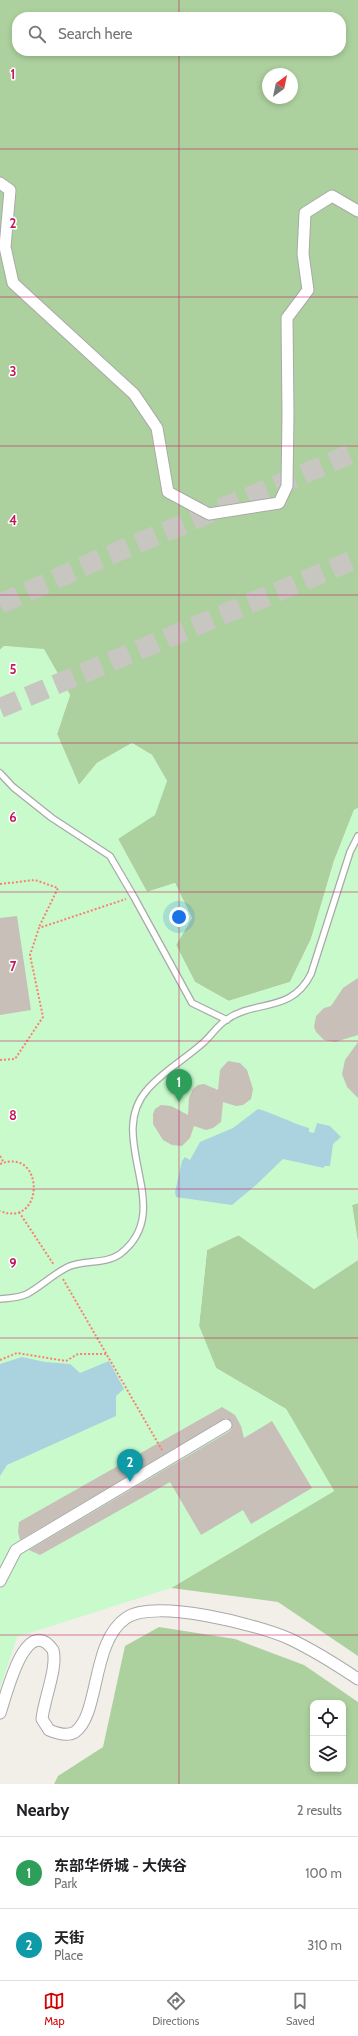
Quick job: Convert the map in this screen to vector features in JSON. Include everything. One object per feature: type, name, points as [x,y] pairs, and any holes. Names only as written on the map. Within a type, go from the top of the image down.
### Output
[{"type":"street","points":[[0,183],[10,190],[5,247],[13,283],[134,394],[157,428],[168,492],[210,514],[279,503],[287,486],[287,318],[308,290],[303,254],[305,213],[332,196],[358,211]]},
{"type":"street","points":[[0,1581],[16,1550],[226,1425]]},
{"type":"street","points":[[0,1713],[21,1654],[32,1642],[37,1640],[45,1642],[53,1650],[55,1664],[45,1696],[42,1719],[49,1730],[65,1734],[74,1733],[83,1724],[97,1671],[113,1631],[126,1618],[140,1612],[156,1610],[228,1619],[290,1639],[358,1680]]},
{"type":"lane","points":[[0,773],[12,787],[52,818],[110,856],[192,1003],[227,1020]]},
{"type":"lane","points":[[0,1299],[26,1294],[58,1272],[88,1262],[107,1260],[119,1254],[128,1245],[136,1233],[142,1216],[144,1202],[131,1126],[137,1106],[147,1089],[203,1043],[227,1020],[279,1002],[301,990],[306,983],[350,852],[358,836]]},
{"type":"path","points":[[0,884],[34,880],[58,888],[39,928],[30,955],[43,1017],[15,1059],[0,1060]]},
{"type":"path","points":[[39,928],[134,897]]},
{"type":"path","points":[[0,1156],[4,1163]]},
{"type":"path","points":[[0,1164],[21,1165],[32,1176],[35,1184],[32,1201],[26,1207],[19,1212],[11,1213],[0,1211]]},
{"type":"path","points":[[19,1212],[58,1272],[168,1460]]},
{"type":"path","points":[[0,1360],[17,1353],[66,1361],[78,1354],[106,1354]]},
{"type":"green space","points":[[0,0],[358,0],[358,808],[354,810],[334,861],[311,939],[290,982],[229,1001],[195,982],[176,945],[192,918],[175,883],[147,892],[118,839],[167,781],[152,755],[132,743],[97,763],[79,785],[57,734],[70,695],[44,650],[4,646],[0,650]]},
{"type":"green space","points":[[4,646],[44,649],[70,695],[57,734],[79,785],[97,763],[132,743],[152,755],[167,781],[155,815],[118,839],[147,892],[175,883],[192,918],[176,945],[195,982],[228,1001],[290,982],[311,939],[334,861],[354,810],[358,808],[358,1203],[352,1205],[358,1243],[358,1260],[314,1289],[238,1235],[207,1250],[199,1326],[216,1368],[286,1409],[334,1491],[171,1588],[17,1637],[0,1688],[0,650]]},
{"type":"green space","points":[[358,1203],[358,1243],[352,1205]]},
{"type":"green space","points":[[239,1235],[314,1289],[358,1260],[358,1656],[278,1602],[171,1588],[334,1491],[286,1409],[216,1368],[199,1326],[207,1250]]},
{"type":"green space","points":[[159,1627],[235,1639],[304,1665],[358,1702],[358,1784],[54,1784],[58,1776],[103,1747],[125,1646]]},
{"type":"water","points":[[258,1109],[309,1128],[309,1132],[314,1133],[317,1123],[330,1126],[341,1137],[333,1144],[330,1166],[324,1166],[324,1168],[283,1159],[256,1185],[232,1205],[176,1197],[175,1192],[182,1161],[185,1157],[190,1160],[200,1142],[233,1128]]},
{"type":"water","points":[[22,1357],[45,1362],[70,1364],[80,1373],[109,1361],[124,1389],[116,1396],[116,1416],[7,1465],[0,1476],[0,1364]]},
{"type":"building","points":[[17,916],[31,1010],[0,1015],[0,918]]},
{"type":"building","points":[[358,978],[358,1035],[335,1042],[324,1040],[316,1032],[314,1027],[316,1016],[324,1008],[331,1006],[343,988]]},
{"type":"building","points":[[358,1042],[358,1098],[347,1087],[342,1074],[345,1060]]},
{"type":"building","points":[[228,1061],[240,1063],[247,1070],[253,1089],[251,1099],[243,1105],[236,1106],[223,1102],[221,1122],[213,1128],[206,1130],[194,1126],[190,1138],[182,1146],[172,1145],[163,1140],[153,1124],[153,1114],[155,1109],[161,1105],[171,1106],[188,1115],[189,1098],[193,1089],[198,1085],[204,1084],[218,1090],[220,1070]]},
{"type":"building","points":[[222,1407],[235,1415],[241,1426],[244,1438],[272,1421],[312,1488],[251,1524],[243,1510],[201,1535],[170,1482],[40,1555],[29,1550],[230,1431],[232,1428],[232,1422],[226,1418],[20,1540],[18,1532],[19,1522]]},
{"type":"tunnel","points":[[0,604],[93,562],[358,451]]},
{"type":"tunnel","points":[[0,708],[358,558]]},
{"type":"place","name":"东部华侨城 - 大侠谷","points":[[179,1102]]},
{"type":"place","name":"天街","points":[[130,1482]]}]
